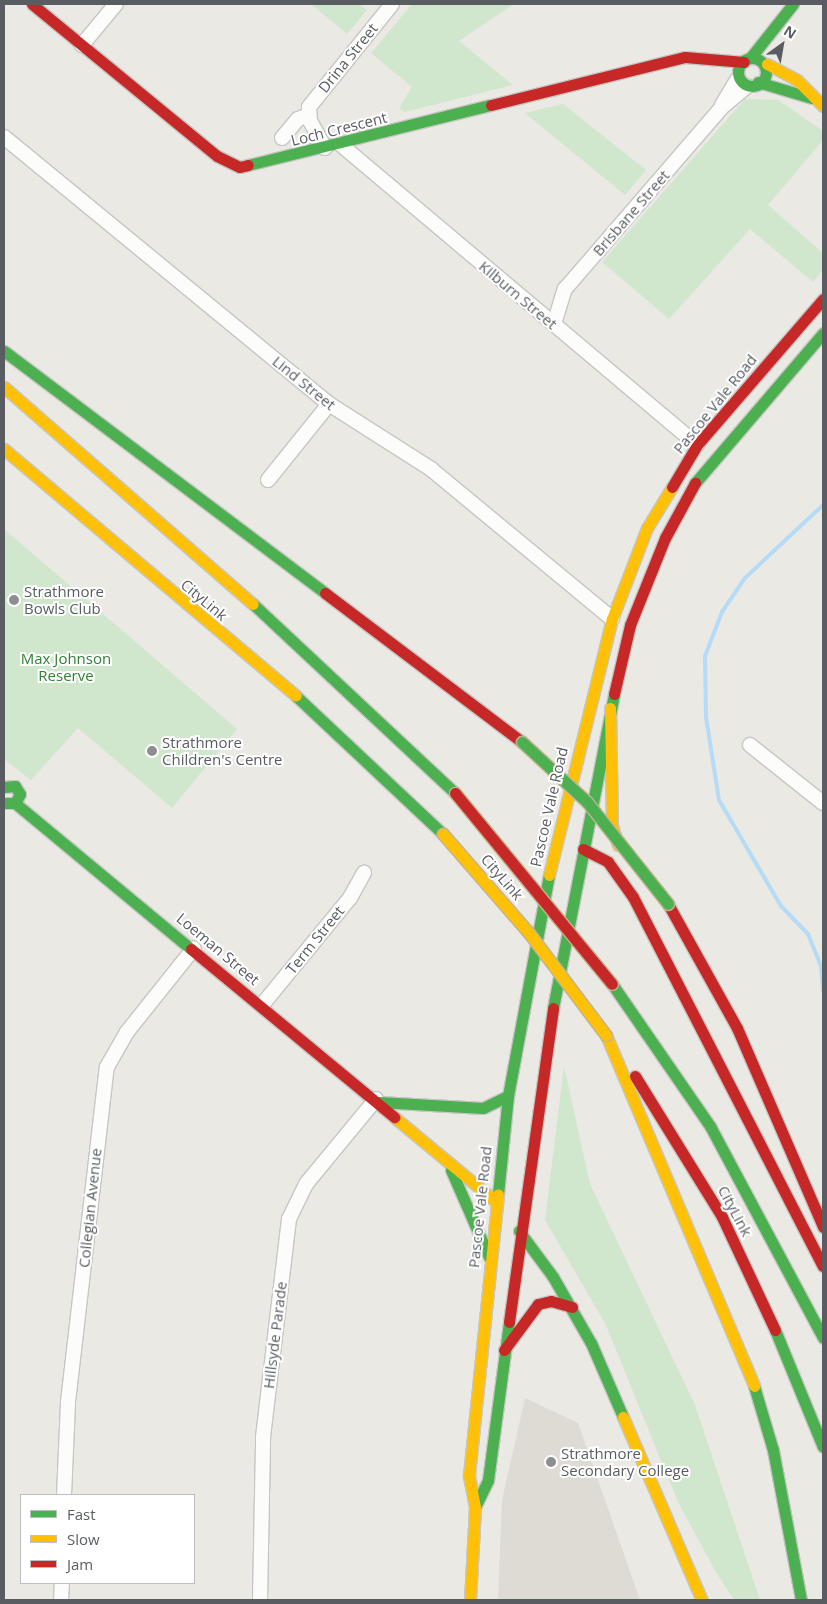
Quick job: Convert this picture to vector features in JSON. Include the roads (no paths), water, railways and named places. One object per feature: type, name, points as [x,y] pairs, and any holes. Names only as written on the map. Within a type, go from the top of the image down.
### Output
[{"type":"main road","name":"Loch Crescent","points":[[32,4],[228,164],[253,167],[672,60],[747,60],[771,65]]},
{"type":"main road","points":[[745,82],[747,60],[775,29],[793,4]]},
{"type":"main road","points":[[771,65],[775,29]]},
{"type":"main road","points":[[745,82],[771,65],[778,53]]},
{"type":"main road","points":[[704,59],[745,82],[812,98]]},
{"type":"main road","points":[[771,65],[823,106]]},
{"type":"main road","name":"Pascoe Vale Road","points":[[470,1600],[475,1507],[469,1475],[494,1200],[508,1096],[552,857],[612,619],[647,528],[697,445],[823,299]]},
{"type":"main road","name":"Pascoe Vale Road","points":[[475,1507],[488,1480],[540,1075],[610,708],[630,625],[681,507],[729,440],[823,333]]},
{"type":"main road","points":[[4,351],[522,742],[587,802],[668,904],[737,1028],[823,1227]]},
{"type":"main road","name":"CityLink","points":[[4,387],[301,646],[455,793],[612,984],[710,1126],[823,1338]]},
{"type":"main road","name":"CityLink","points":[[4,449],[336,730],[443,834],[529,933],[606,1034],[722,1217],[765,1304],[823,1447]]},
{"type":"main road","points":[[610,708],[612,826],[633,897]]},
{"type":"main road","name":"Loeman Street","points":[[4,786],[15,786],[10,803],[39,819],[377,1100],[494,1200],[519,1230],[572,1307],[609,1381],[679,1545]]},
{"type":"main road","points":[[552,857],[583,848],[608,862],[633,897],[823,1266]]},
{"type":"main road","points":[[606,1034],[747,1362],[773,1450],[801,1600]]},
{"type":"main road","points":[[377,1100],[483,1108],[508,1096]]},
{"type":"main road","points":[[447,1161],[489,1257]]},
{"type":"main road","points":[[504,1350],[538,1304],[552,1301],[572,1307]]},
{"type":"main road","points":[[679,1545],[698,1600]]},
{"type":"main road","points":[[679,1545],[702,1600]]},
{"type":"street","points":[[82,45],[116,4]]},
{"type":"street","name":"Drina Street","points":[[282,138],[298,119],[309,115],[316,97],[392,4]]},
{"type":"street","name":"Brisbane Street","points":[[554,324],[565,289],[745,82]]},
{"type":"street","points":[[309,115],[326,148]]},
{"type":"street","name":"Lind Street","points":[[4,136],[329,404],[432,469],[612,619]]},
{"type":"street","name":"Kilburn Street","points":[[340,144],[697,445]]},
{"type":"street","points":[[268,480],[329,404]]},
{"type":"street","points":[[750,745],[823,803]]},
{"type":"street","name":"Term Street","points":[[262,1005],[350,898],[364,873]]},
{"type":"street","name":"Collegian Avenue","points":[[64,1494],[68,1402],[107,1067],[126,1032],[194,948]]},
{"type":"street","name":"Hillsyde Parade","points":[[260,1600],[263,1437],[289,1219],[306,1184],[377,1100]]},
{"type":"street","points":[[61,1600],[62,1584]]},
{"type":"waterway","points":[[823,505],[745,578],[722,612],[705,656],[706,717],[719,800],[781,906],[808,934],[821,967],[823,991]]},
{"type":"place","name":"Strathmore Bowls Club","points":[[14,600]]},
{"type":"place","name":"Strathmore Children's Centre","points":[[152,751]]},
{"type":"place","name":"Strathmore Secondary College","points":[[551,1462]]},
{"type":"park label","name":"Max Johnson Reserve","points":[[66,666]]}]
